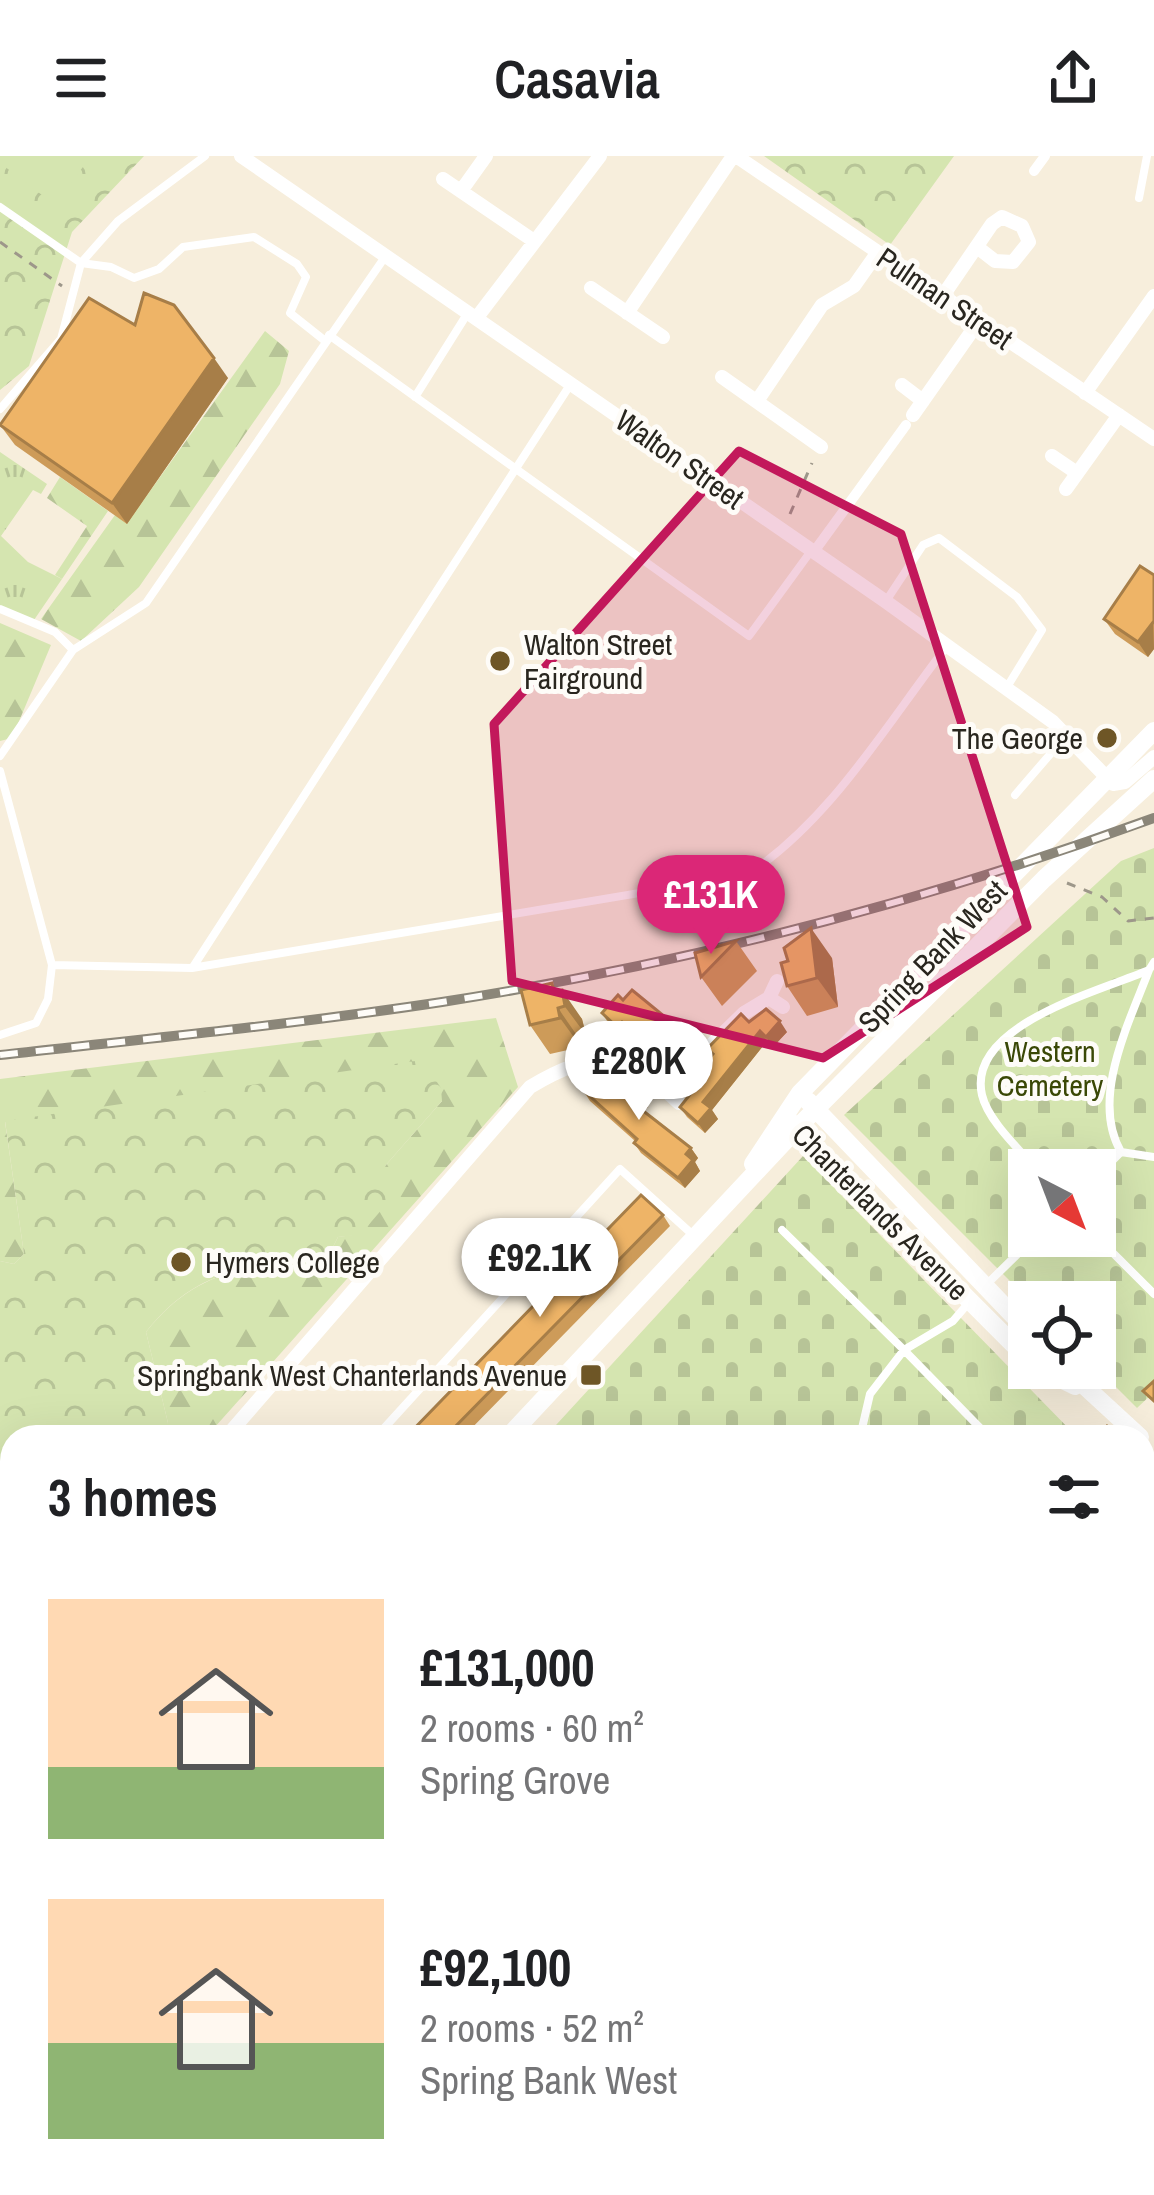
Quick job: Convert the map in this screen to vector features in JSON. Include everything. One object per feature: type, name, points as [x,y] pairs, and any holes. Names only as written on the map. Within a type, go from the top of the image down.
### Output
[{"type":"street","name":"Walton Street","points":[[241,156],[388,253],[1006,688],[1066,736],[1106,779]]},
{"type":"street","points":[[461,191],[486,156]]},
{"type":"street","points":[[474,313],[600,156]]},
{"type":"street","name":"Pulman Street","points":[[627,313],[734,156],[1154,440]]},
{"type":"street","points":[[1034,171],[1045,156]]},
{"type":"street","points":[[443,179],[534,241]]},
{"type":"street","points":[[942,297],[977,247]]},
{"type":"street","points":[[757,401],[822,305],[854,286],[878,252]]},
{"type":"street","points":[[591,288],[663,337]]},
{"type":"street","points":[[1085,393],[1154,296]]},
{"type":"street","points":[[812,552],[979,321]]},
{"type":"street","points":[[722,377],[821,447]]},
{"type":"street","points":[[902,385],[923,401]]},
{"type":"street","points":[[1066,489],[1119,415]]},
{"type":"street","points":[[1052,456],[1077,472]]},
{"type":"street","name":"Spring Bank West","points":[[519,1425],[731,1198],[790,1121],[800,1094],[1154,730]]},
{"type":"street","points":[[1106,779],[1125,782],[1154,757]]},
{"type":"street","name":"Spring Bank West","points":[[790,1121],[816,1110],[1044,880],[1154,779]]},
{"type":"street","points":[[665,1090],[744,1012],[769,998],[777,981]]},
{"type":"street","points":[[769,998],[784,1006]]},
{"type":"street","points":[[236,1425],[530,1087],[585,1061],[617,1060],[679,1103]]},
{"type":"street","name":"Chanterlands Avenue","points":[[800,1094],[1008,1333]]},
{"type":"street","name":"Chanterlands Avenue","points":[[790,1121],[1008,1316]]},
{"type":"street","points":[[1082,1389],[1090,1393]]},
{"type":"street","points":[[1086,1389],[1126,1425]]},
{"type":"lane","points":[[0,409],[61,339],[81,263],[118,221],[205,156]]},
{"type":"lane","points":[[1139,198],[1147,156]]},
{"type":"lane","points":[[0,207],[81,263],[111,267],[134,278],[159,269],[183,247],[254,237],[297,264],[305,277],[290,313],[516,466],[749,636],[812,552]]},
{"type":"lane","points":[[0,756],[73,650],[146,603],[388,253]]},
{"type":"lane","points":[[416,397],[474,313]]},
{"type":"lane","points":[[192,968],[572,382]]},
{"type":"lane","points":[[885,601],[923,545],[939,538],[1017,597],[1042,630],[1006,688]]},
{"type":"lane","points":[[0,610],[55,632],[73,650]]},
{"type":"lane","points":[[52,965],[192,968],[747,875],[785,850],[820,812],[947,646]]},
{"type":"lane","points":[[1016,795],[1066,736]]},
{"type":"lane","points":[[0,771],[52,965],[48,999],[36,1023],[0,1035]]},
{"type":"lane","points":[[1121,1152],[1108,1128],[1113,1076],[1151,966]]},
{"type":"lane","points":[[1021,1149],[982,1096],[983,1066],[993,1045],[1013,1027],[1151,966]]},
{"type":"lane","points":[[1121,1152],[1154,1157]]},
{"type":"lane","points":[[1116,1157],[1121,1152]]},
{"type":"lane","points":[[387,1425],[620,1169],[696,1237]]},
{"type":"lane","points":[[782,1230],[977,1425]]},
{"type":"lane","points":[[1116,1256],[1154,1294]]},
{"type":"lane","points":[[863,1425],[870,1394],[904,1350],[953,1321],[1014,1257]]},
{"type":"path","points":[[0,242],[74,294]]},
{"type":"path","points":[[780,530],[821,447]]},
{"type":"path","points":[[1044,880],[1078,884],[1128,921],[1154,918]]},
{"type":"highlighted area","points":[[739,451],[901,534],[1027,927],[823,1058],[512,981],[494,724]]},
{"type":"green space","points":[[0,156],[144,156],[72,232],[29,366],[0,390]]},
{"type":"green space","points":[[0,156],[91,156],[55,205],[0,163]]},
{"type":"green space","points":[[764,156],[954,156],[890,245]]},
{"type":"green space","points":[[265,331],[289,351],[280,384],[139,587],[81,641],[41,619],[115,515],[127,523]]},
{"type":"green space","points":[[0,452],[47,484],[41,494],[33,490],[1,536],[28,562],[62,579],[34,620],[0,606]]},
{"type":"green space","points":[[60,477],[108,511],[62,579],[55,575],[87,526],[47,498]]},
{"type":"green space","points":[[0,623],[51,645],[12,738],[0,741]]},
{"type":"green space","name":"Western Cemetery","points":[[1154,848],[1154,1392],[1137,1408],[1116,1387],[1116,1281],[1010,1281],[844,1115],[1121,861]]},
{"type":"green space","points":[[496,1018],[518,1087],[217,1425],[165,1425],[146,1332],[166,1310],[206,1282],[250,1268],[328,1257],[338,1237],[360,1234],[372,1218],[385,1166],[442,1101],[5,1122],[24,1254],[14,1264],[0,1261],[0,1079]]},
{"type":"green space","name":"Hymers College","points":[[422,1060],[441,1088],[442,1101],[385,1166],[393,1177],[389,1201],[360,1235],[338,1237],[328,1257],[250,1268],[206,1282],[166,1310],[146,1332],[167,1425],[0,1425],[0,1261],[14,1264],[24,1254],[5,1121]]},
{"type":"green space","points":[[803,1156],[1008,1366],[1008,1389],[1030,1389],[1065,1425],[556,1425]]},
{"type":"building","points":[[144,293],[174,305],[214,358],[112,503],[0,425],[89,298],[135,325]]},
{"type":"building","points":[[1140,566],[1154,575],[1154,621],[1138,642],[1104,619]]},
{"type":"building","points":[[811,928],[817,978],[787,986],[781,963],[788,961],[784,948]]},
{"type":"building","points":[[736,941],[701,977],[695,953]]},
{"type":"building","points":[[552,983],[554,992],[562,990],[565,1006],[558,1008],[560,1018],[530,1025],[521,990]]},
{"type":"building","points":[[632,990],[681,1030],[657,1054],[622,1022],[617,1027],[602,1013],[618,995],[623,1000]]},
{"type":"building","points":[[766,1009],[780,1021],[766,1037],[760,1031],[703,1102],[711,1108],[698,1123],[680,1107],[692,1092],[685,1086],[713,1054],[707,1049],[741,1014],[749,1022]]},
{"type":"building","points":[[603,1068],[646,1107],[642,1110],[691,1148],[686,1154],[693,1160],[678,1178],[634,1143],[637,1139],[583,1090]]},
{"type":"building","points":[[641,1195],[663,1215],[457,1425],[418,1425]]},
{"type":"building","points":[[1154,1381],[1154,1401],[1143,1391]]},
{"type":"railway","points":[[0,1055],[387,1010],[623,969],[892,903],[1154,818]]},
{"type":"place","name":"Walton Street Fairground","points":[[500,661]]},
{"type":"place","name":"The George","points":[[1107,738]]},
{"type":"place","name":"Hymers College","points":[[181,1262]]},
{"type":"place","name":"Springbank West Chanterlands Avenue","points":[[591,1375]]}]
